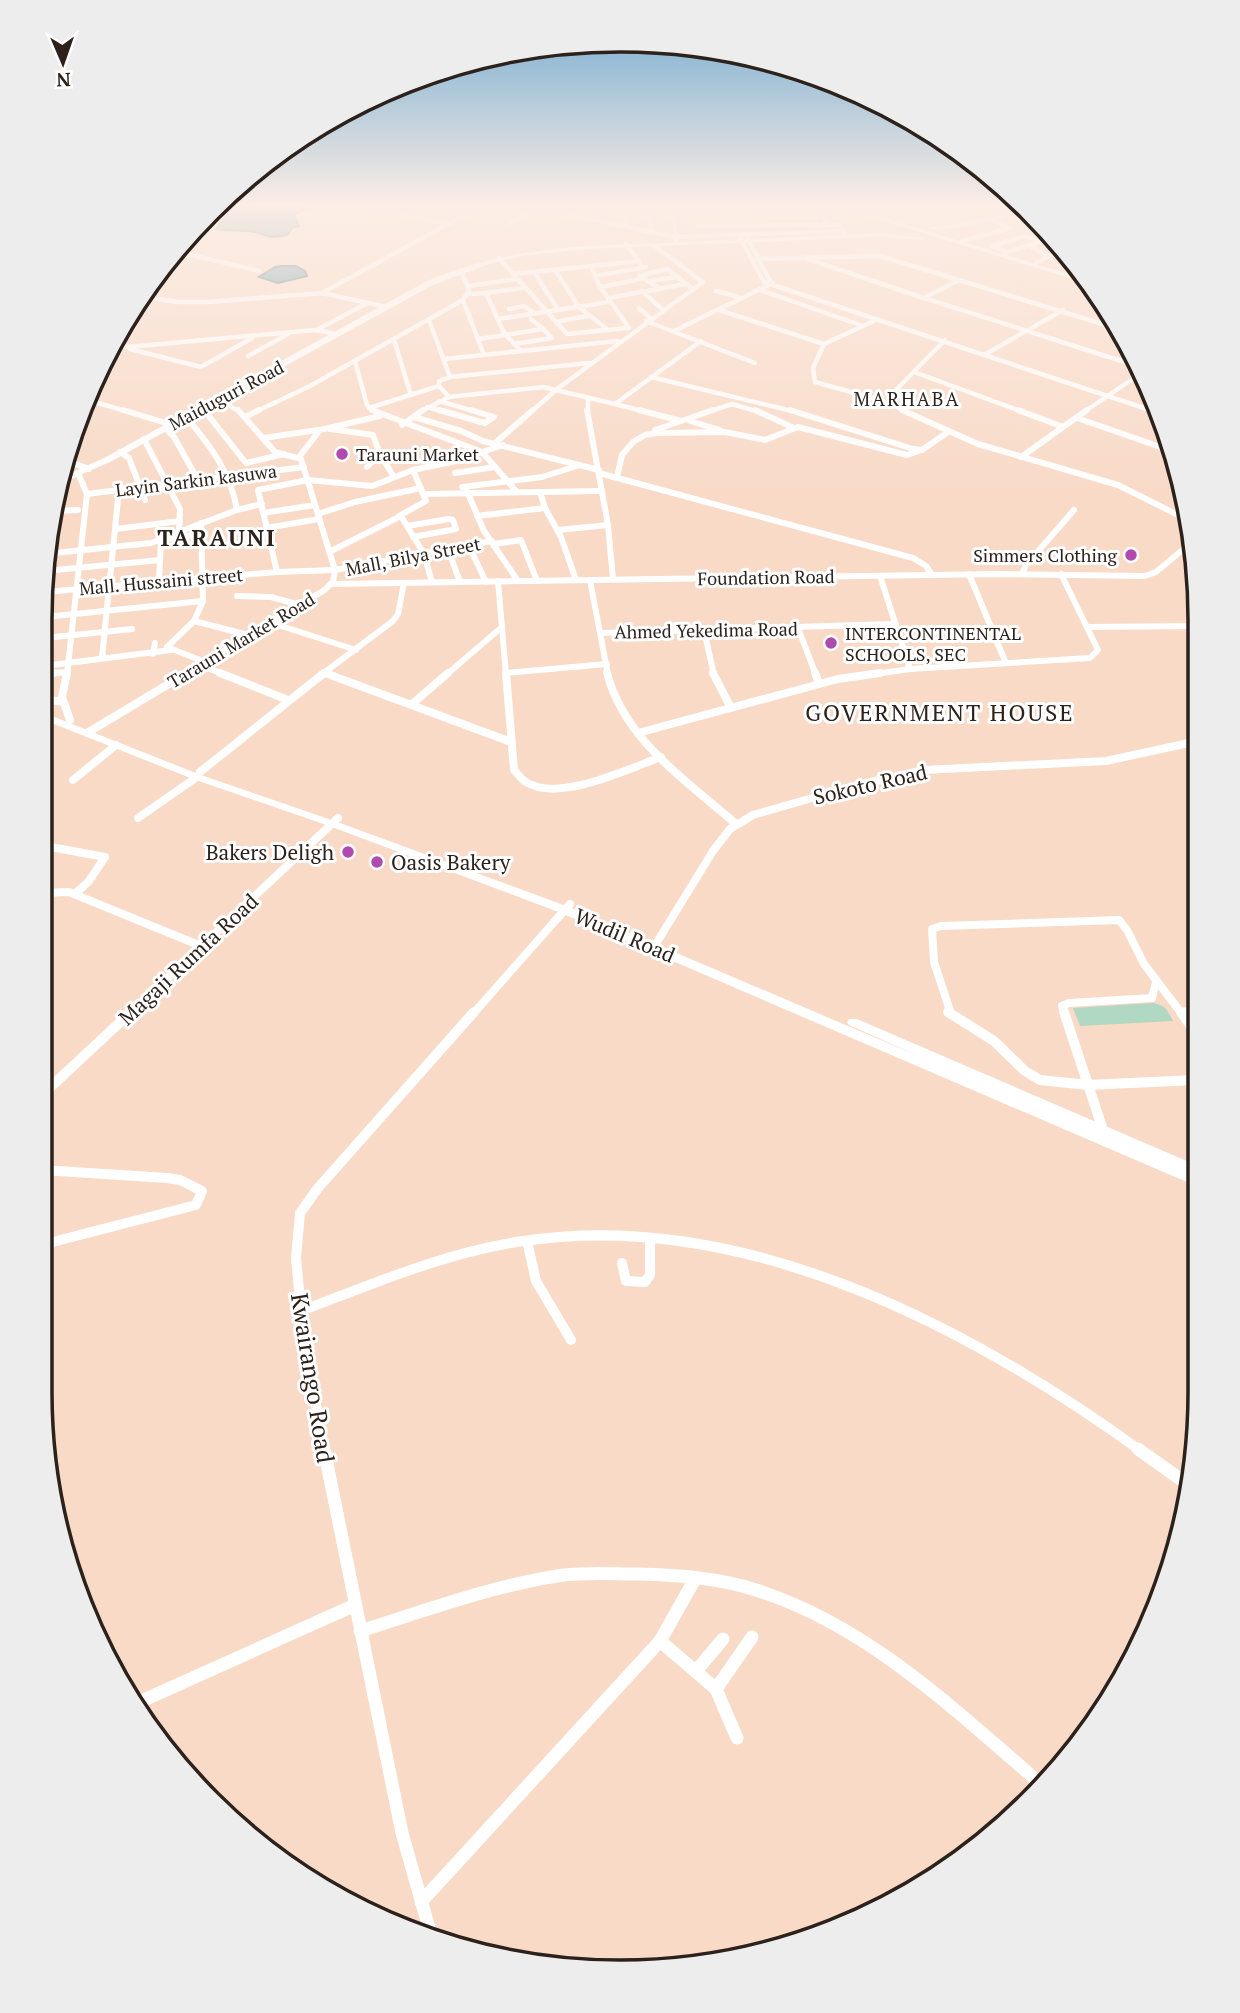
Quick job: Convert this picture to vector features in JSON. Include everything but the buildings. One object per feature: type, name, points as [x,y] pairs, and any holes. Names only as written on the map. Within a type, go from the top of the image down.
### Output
[{"type":"highway","name":"Maiduguri Road","points":[[84,469],[395,301]]},
{"type":"highway","name":"Maiduguri Road","points":[[72,474],[120,453],[332,333],[397,301]]},
{"type":"main road","name":"Wudil Road","points":[[52,713],[116,745],[335,821],[568,907],[1188,1168]]},
{"type":"main road","name":"Wudil Road","points":[[52,719],[198,774]]},
{"type":"main road","name":"Wudil Road","points":[[1106,1135],[1188,1176]]},
{"type":"street","points":[[178,301],[204,301]]},
{"type":"street","points":[[359,301],[384,307]]},
{"type":"street","points":[[247,416],[355,361],[461,301]]},
{"type":"street","points":[[463,301],[484,355]]},
{"type":"street","points":[[489,301],[506,335],[521,351]]},
{"type":"street","points":[[536,301],[569,335],[627,328],[634,330]]},
{"type":"street","points":[[552,301],[557,308]]},
{"type":"street","points":[[574,301],[587,316],[608,330]]},
{"type":"street","points":[[514,344],[552,338],[531,318],[557,308],[603,301]]},
{"type":"street","points":[[610,301],[627,328]]},
{"type":"street","points":[[653,301],[662,309]]},
{"type":"street","points":[[495,443],[556,389],[674,301]]},
{"type":"street","points":[[674,331],[736,301]]},
{"type":"street","points":[[791,301],[863,326]]},
{"type":"street","points":[[825,301],[1146,409]]},
{"type":"street","points":[[933,301],[1126,363]]},
{"type":"street","points":[[1033,301],[1102,321]]},
{"type":"street","points":[[315,330],[368,303]]},
{"type":"street","points":[[509,309],[526,306],[533,312]]},
{"type":"street","points":[[639,308],[648,319],[755,362]]},
{"type":"street","points":[[719,310],[824,344]]},
{"type":"street","points":[[986,354],[1063,310],[1103,324]]},
{"type":"street","points":[[498,319],[547,312]]},
{"type":"street","points":[[556,322],[587,316]]},
{"type":"street","points":[[879,319],[824,344],[813,368],[815,382],[891,403],[948,432],[1021,457],[1118,485],[1178,515]]},
{"type":"street","points":[[429,320],[450,377]]},
{"type":"street","points":[[479,339],[543,329]]},
{"type":"street","points":[[123,347],[315,330],[332,333]]},
{"type":"street","points":[[248,356],[289,333]]},
{"type":"street","points":[[123,347],[201,367],[257,335]]},
{"type":"street","points":[[394,340],[411,395]]},
{"type":"street","points":[[891,403],[891,395],[944,340]]},
{"type":"street","points":[[444,359],[620,341]]},
{"type":"street","points":[[615,404],[701,341]]},
{"type":"street","points":[[355,361],[369,408],[402,425],[482,452],[517,492]]},
{"type":"street","points":[[439,386],[439,381],[450,377],[591,363]]},
{"type":"street","points":[[914,372],[1063,427]]},
{"type":"street","points":[[1021,457],[1077,418],[1130,372]]},
{"type":"street","points":[[651,377],[739,398],[922,450]]},
{"type":"street","points":[[1102,395],[1133,378]]},
{"type":"street","points":[[369,408],[439,386]]},
{"type":"street","points":[[439,386],[449,397]]},
{"type":"street","points":[[402,425],[427,407],[449,397],[543,387],[765,440],[794,428]]},
{"type":"street","points":[[218,398],[247,416],[276,452],[299,457]]},
{"type":"street","points":[[588,398],[586,403],[608,525],[613,579]]},
{"type":"street","points":[[617,477],[626,449],[645,435],[728,405],[739,398]]},
{"type":"street","points":[[427,407],[485,423],[494,417],[439,401]]},
{"type":"street","points":[[96,403],[166,425],[198,480]]},
{"type":"street","points":[[728,405],[748,407],[794,428],[907,454],[915,454],[948,432]]},
{"type":"street","points":[[202,408],[245,462],[284,454]]},
{"type":"street","points":[[186,416],[228,475],[235,489],[237,510]]},
{"type":"street","points":[[263,438],[380,416]]},
{"type":"street","points":[[414,417],[495,443],[913,558],[919,560],[932,575]]},
{"type":"street","points":[[1077,418],[1160,447]]},
{"type":"street","points":[[322,429],[373,435],[380,454],[394,477]]},
{"type":"street","points":[[299,457],[322,429]]},
{"type":"street","points":[[645,435],[725,432]]},
{"type":"street","points":[[144,439],[180,509],[179,532]]},
{"type":"street","points":[[277,572],[259,489],[309,480],[372,486],[413,470],[456,461],[503,445]]},
{"type":"street","points":[[120,453],[129,457],[145,500]]},
{"type":"street","points":[[367,467],[380,454]]},
{"type":"street","points":[[299,457],[309,480],[335,570]]},
{"type":"street","points":[[456,461],[455,473],[477,516],[518,581]]},
{"type":"street","points":[[253,462],[259,471]]},
{"type":"street","points":[[70,720],[63,702],[87,494],[84,469],[75,464]]},
{"type":"street","points":[[266,528],[318,516],[355,502],[423,491],[453,491],[551,474],[575,469],[580,465]]},
{"type":"street","name":"Layin Sarkin kasuwa","points":[[87,494],[304,467]]},
{"type":"street","points":[[455,473],[495,467]]},
{"type":"street","points":[[329,552],[425,503],[423,491],[413,470]]},
{"type":"street","points":[[551,474],[559,492]]},
{"type":"street","points":[[350,483],[355,502]]},
{"type":"street","points":[[102,659],[119,489]]},
{"type":"street","points":[[464,489],[517,492],[602,491]]},
{"type":"street","points":[[540,492],[545,509],[558,530],[576,580]]},
{"type":"street","points":[[161,540],[237,510],[261,504]]},
{"type":"street","points":[[263,513],[315,505]]},
{"type":"street","points":[[477,516],[545,509]]},
{"type":"street","points":[[63,511],[78,510]]},
{"type":"street","points":[[1022,574],[1026,565],[1074,510]]},
{"type":"street","points":[[399,516],[424,554],[432,582]]},
{"type":"street","points":[[407,526],[449,519],[453,520],[456,529],[413,537]]},
{"type":"street","points":[[116,529],[180,521]]},
{"type":"street","points":[[201,523],[203,601],[194,621],[167,645],[171,650],[288,700]]},
{"type":"street","points":[[558,530],[608,525]]},
{"type":"street","points":[[56,553],[202,534]]},
{"type":"street","points":[[159,582],[161,540]]},
{"type":"street","name":"Mall, Bilya Street","points":[[277,572],[335,570],[469,546],[521,540],[537,581]]},
{"type":"street","points":[[469,546],[486,582]]},
{"type":"street","points":[[448,550],[460,582]]},
{"type":"street","name":"Foundation Road","points":[[331,584],[969,574],[1150,575],[1183,550]]},
{"type":"street","points":[[55,570],[160,560]]},
{"type":"street","name":"Tarauni Market Road","points":[[89,731],[300,605],[331,584],[335,570]]},
{"type":"street","name":"Mall. Hussaini street","points":[[54,591],[277,572]]},
{"type":"street","points":[[969,574],[1005,661]]},
{"type":"street","points":[[638,733],[819,683],[910,669],[1005,661],[1090,658],[1098,650],[1061,574]]},
{"type":"street","points":[[880,576],[910,669]]},
{"type":"street","points":[[590,580],[618,707],[661,757],[736,824]]},
{"type":"street","points":[[498,581],[514,770],[520,780],[536,788],[556,789],[583,784],[661,757]]},
{"type":"street","points":[[138,818],[393,621],[398,614],[404,583]]},
{"type":"street","points":[[237,596],[271,597],[300,605]]},
{"type":"street","points":[[52,616],[203,601]]},
{"type":"street","points":[[194,621],[248,635]]},
{"type":"street","points":[[272,622],[356,650]]},
{"type":"street","name":"Ahmed Yekedima Road","points":[[601,633],[894,624]]},
{"type":"street","points":[[1089,627],[1188,626]]},
{"type":"street","points":[[411,705],[502,627]]},
{"type":"street","points":[[798,628],[819,683]]},
{"type":"street","points":[[52,637],[132,629]]},
{"type":"street","points":[[704,630],[710,668],[731,708]]},
{"type":"street","points":[[153,654],[155,643]]},
{"type":"street","points":[[52,665],[171,650]]},
{"type":"street","points":[[506,673],[607,664]]},
{"type":"street","points":[[52,673],[67,672]]},
{"type":"street","points":[[325,673],[512,742]]},
{"type":"street","points":[[52,700],[63,702]]},
{"type":"street","name":"Sokoto Road","points":[[656,944],[713,851],[736,824],[769,809],[924,770],[1106,761],[1188,743]]},
{"type":"street","points":[[73,780],[116,745]]},
{"type":"street","name":"Magaji Rumfa Road","points":[[52,1086],[335,821]]},
{"type":"street","points":[[52,847],[105,857],[89,881],[75,894]]},
{"type":"street","points":[[52,891],[75,894],[201,946]]},
{"type":"street","name":"Kwairango Road","points":[[428,1926],[402,1833],[334,1508],[301,1311],[296,1241],[300,1213],[307,1202],[568,907]]},
{"type":"street","points":[[1188,1020],[1141,960],[1126,926],[1115,919],[941,926],[932,929],[934,962],[948,1012],[993,1041],[1025,1071],[1040,1080],[1088,1085],[1188,1080]]},
{"type":"street","points":[[1106,1135],[1062,1006],[1069,1003],[1152,998],[1156,982]]},
{"type":"street","points":[[1183,1012],[1188,1011]]},
{"type":"street","points":[[52,1171],[167,1178],[197,1187],[202,1196],[196,1205],[52,1242]]},
{"type":"street","points":[[301,1311],[442,1262],[527,1241],[595,1236],[650,1239],[733,1252],[800,1268],[891,1302],[968,1338],[1088,1412],[1181,1479]]},
{"type":"street","points":[[622,1263],[626,1282],[645,1282],[650,1275],[650,1239]]},
{"type":"street","points":[[527,1241],[528,1259],[540,1292],[570,1340]]},
{"type":"street","points":[[360,1630],[517,1583],[562,1575],[649,1574],[735,1584],[772,1595],[819,1616],[887,1659],[966,1720],[1035,1779]]},
{"type":"street","points":[[421,1902],[542,1774],[660,1641],[695,1579]]},
{"type":"street","points":[[143,1700],[355,1605]]},
{"type":"street","points":[[716,1689],[752,1637]]},
{"type":"street","points":[[696,1671],[723,1639]]},
{"type":"street","points":[[660,1641],[716,1689],[737,1738]]},
{"type":"green space","points":[[1153,1003],[1166,1009],[1173,1021],[1080,1026],[1073,1008]]},
{"type":"place","name":"Tarauni Market","points":[[342,454]]},
{"type":"place","name":"Simmers Clothing","points":[[1131,555]]},
{"type":"place","name":"INTERCONTINENTAL SCHOOLS, SEC","points":[[831,643]]},
{"type":"place","name":"Bakers Deligh","points":[[348,852]]},
{"type":"place","name":"Oasis Bakery","points":[[377,862]]},
{"type":"district","name":"MARHABA","points":[[907,398]]},
{"type":"district","name":"TARAUNI","points":[[217,537]]},
{"type":"district","name":"GOVERNMENT HOUSE","points":[[940,712]]}]
